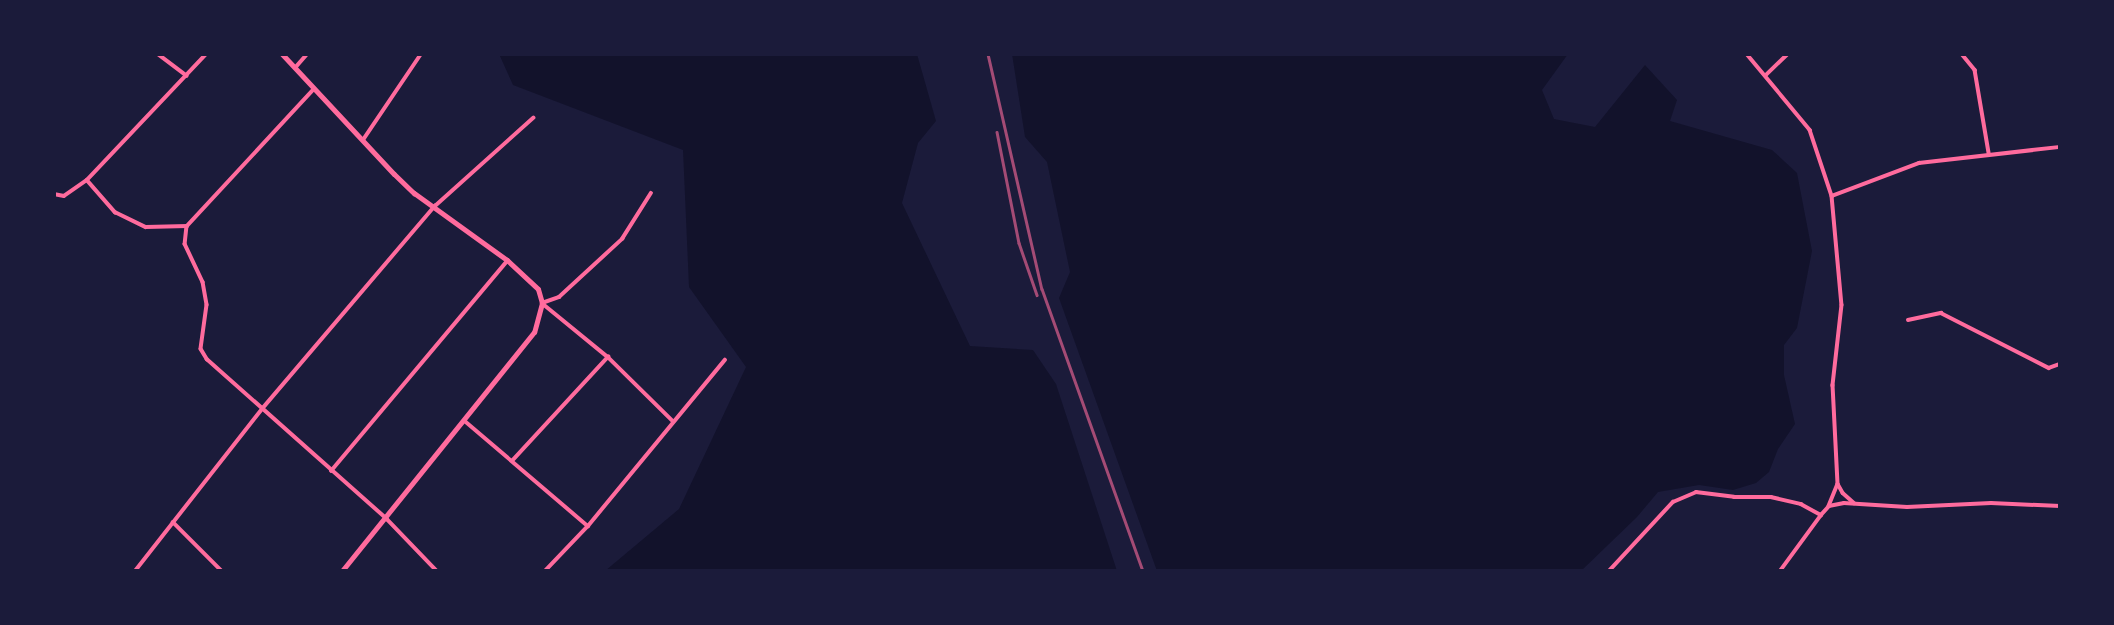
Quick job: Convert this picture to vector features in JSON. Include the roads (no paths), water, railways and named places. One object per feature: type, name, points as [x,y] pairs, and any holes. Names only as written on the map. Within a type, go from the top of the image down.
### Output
[{"type":"main road","points":[[282,54],[361,142],[414,193],[507,260],[538,289],[542,303],[534,332],[387,519],[342,571]]},
{"type":"street","points":[[159,54],[187,76]]},
{"type":"street","points":[[54,194],[64,196],[87,180],[206,54]]},
{"type":"street","points":[[295,68],[307,54]]},
{"type":"street","points":[[361,142],[421,54]]},
{"type":"street","points":[[1747,54],[1810,130],[1832,196],[1842,305],[1833,384],[1838,484],[1829,506],[1780,571]]},
{"type":"street","points":[[1766,75],[1788,54]]},
{"type":"street","points":[[1962,54],[1975,70],[1989,153]]},
{"type":"street","points":[[315,89],[187,226],[185,244],[203,282],[206,305],[201,349],[207,359],[387,519],[437,571]]},
{"type":"street","points":[[135,571],[262,409],[435,206],[534,118]]},
{"type":"street","points":[[1832,196],[1919,163],[2060,147]]},
{"type":"street","points":[[87,180],[115,212],[146,227],[187,226]]},
{"type":"street","points":[[542,303],[559,298],[622,239],[651,193]]},
{"type":"street","points":[[331,471],[507,260]]},
{"type":"street","points":[[542,303],[608,357],[674,422]]},
{"type":"street","points":[[1908,320],[1941,313],[2049,368],[2060,364]]},
{"type":"street","points":[[512,461],[608,357]]},
{"type":"street","points":[[545,571],[588,526],[725,360]]},
{"type":"street","points":[[465,421],[588,526]]},
{"type":"street","points":[[1838,484],[1854,503]]},
{"type":"street","points":[[1609,571],[1673,502],[1696,492],[1734,498],[1771,497],[1801,504],[1821,514]]},
{"type":"street","points":[[1829,506],[1854,503],[1907,507],[1992,503],[2060,506]]},
{"type":"street","points":[[173,522],[222,571]]},
{"type":"railway","points":[[988,54],[1042,289],[1143,571]]},
{"type":"railway","points":[[997,132],[1019,243],[1037,295]]}]
